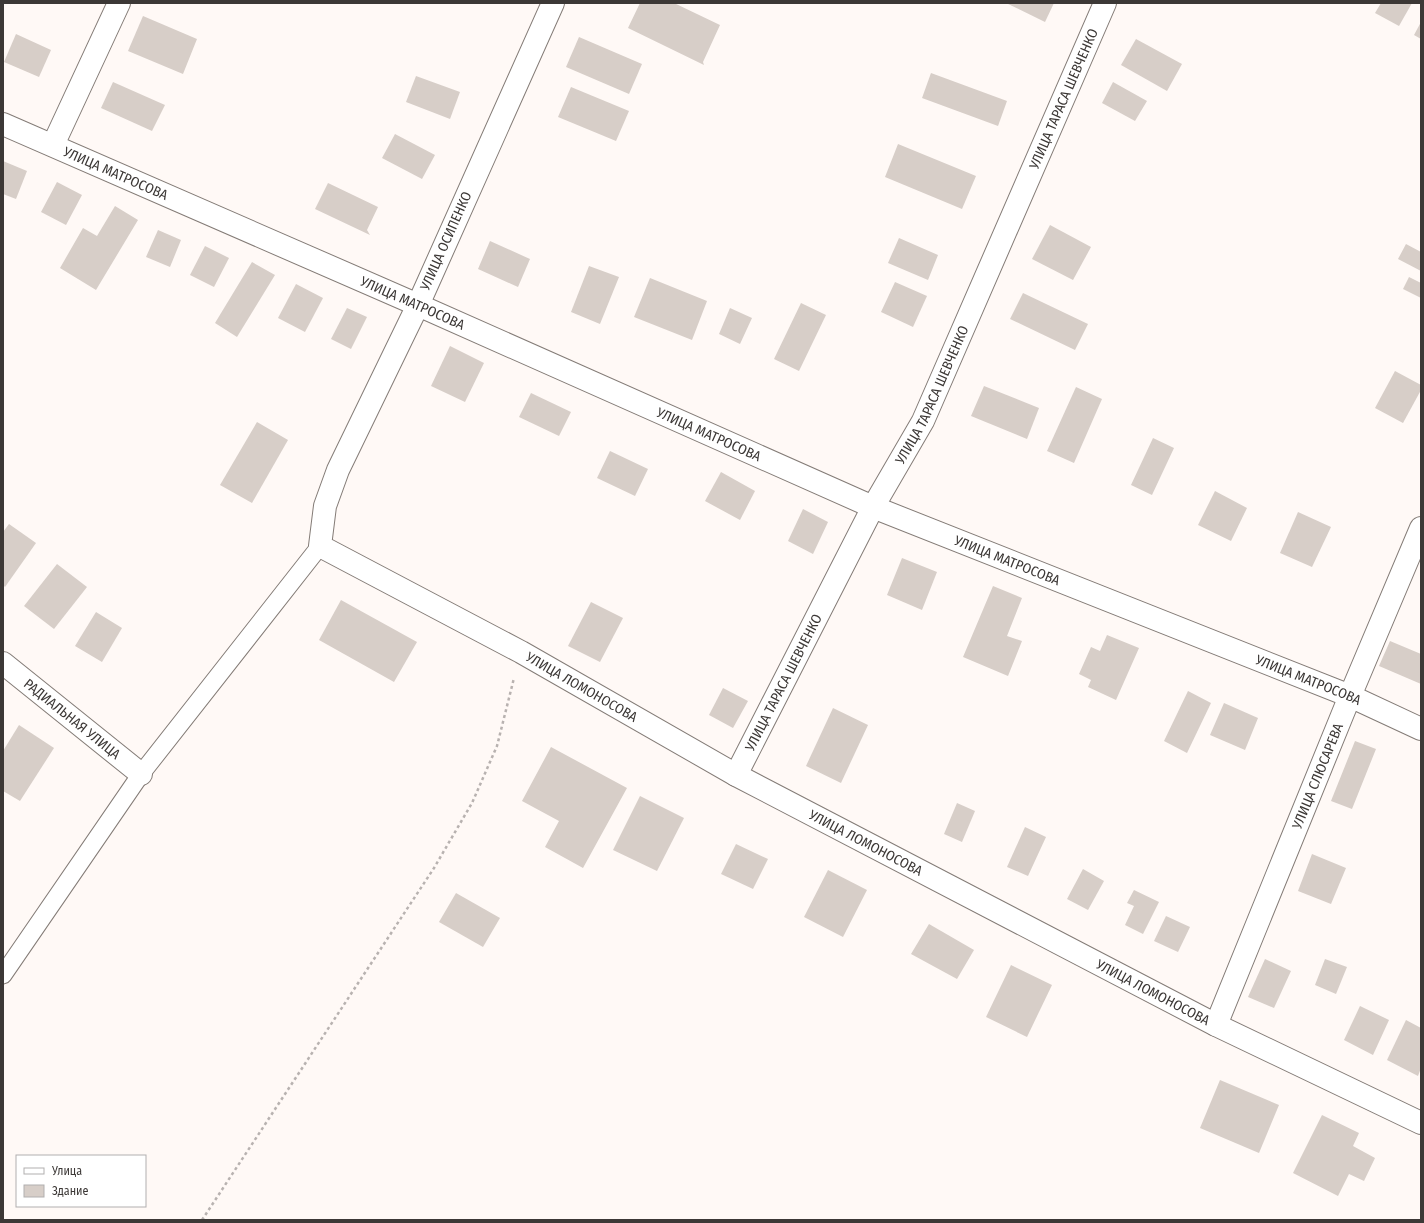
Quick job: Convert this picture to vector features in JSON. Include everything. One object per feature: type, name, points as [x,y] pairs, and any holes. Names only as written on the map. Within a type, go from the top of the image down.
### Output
[{"type":"street","points":[[53,145],[119,3]]},
{"type":"street","name":"УЛИЦА ОСИПЕНКО","points":[[320,546],[325,506],[338,470],[418,305],[552,3]]},
{"type":"street","name":"УЛИЦА ТАРАСА ШЕВЧЕНКО","points":[[736,774],[873,507],[923,420],[1105,3]]},
{"type":"street","name":"УЛИЦА МАТРОСОВА","points":[[3,124],[418,305],[873,507],[1350,696],[1421,729]]},
{"type":"street","name":"УЛИЦА СЛЮСАРЕВА","points":[[1216,1025],[1350,696],[1421,528]]},
{"type":"street","name":"УЛИЦА ЛОМОНОСОВА","points":[[320,546],[521,652],[736,774],[1216,1025],[1421,1123]]},
{"type":"street","name":"РАДИАЛЬНАЯ УЛИЦА","points":[[3,663],[141,774]]},
{"type":"lane","points":[[3,975],[141,774],[320,546]]},
{"type":"path","points":[[202,1220],[430,875],[472,803],[497,746],[521,652]]},
{"type":"building","points":[[640,3],[674,3],[720,25],[703,62],[704,65],[628,28]]},
{"type":"building","points":[[1006,3],[1054,3],[1045,22]]},
{"type":"building","points":[[1381,3],[1412,3],[1399,26],[1375,13]]},
{"type":"building","points":[[143,16],[197,39],[183,74],[128,51]]},
{"type":"building","points":[[1421,22],[1421,39],[1414,35]]},
{"type":"building","points":[[16,34],[51,50],[39,77],[4,62]]},
{"type":"building","points":[[579,37],[642,64],[629,94],[566,67]]},
{"type":"building","points":[[1136,39],[1182,64],[1167,91],[1121,65]]},
{"type":"building","points":[[931,73],[1007,101],[998,126],[922,98]]},
{"type":"building","points":[[416,76],[460,92],[450,119],[406,102]]},
{"type":"building","points":[[113,82],[165,105],[152,131],[101,108]]},
{"type":"building","points":[[1113,82],[1147,101],[1135,121],[1102,103]]},
{"type":"building","points":[[571,87],[629,111],[616,141],[558,117]]},
{"type":"building","points":[[395,134],[435,155],[422,179],[382,158]]},
{"type":"building","points":[[898,144],[976,176],[962,209],[885,177]]},
{"type":"building","points":[[3,161],[27,171],[16,199],[3,194]]},
{"type":"building","points":[[57,182],[82,195],[66,225],[41,212]]},
{"type":"building","points":[[328,183],[378,207],[367,230],[370,235],[315,209]]},
{"type":"building","points":[[115,206],[138,220],[96,290],[60,268],[83,228],[97,236]]},
{"type":"building","points":[[1050,225],[1091,247],[1073,280],[1032,259]]},
{"type":"building","points":[[158,230],[181,240],[170,267],[146,257]]},
{"type":"building","points":[[899,238],[938,255],[928,280],[888,263]]},
{"type":"building","points":[[490,241],[530,259],[518,287],[478,269]]},
{"type":"building","points":[[1406,244],[1421,252],[1421,271],[1398,259]]},
{"type":"building","points":[[205,246],[229,258],[214,287],[190,275]]},
{"type":"building","points":[[252,262],[275,275],[237,337],[215,323]]},
{"type":"building","points":[[589,266],[619,277],[600,324],[571,312]]},
{"type":"building","points":[[1409,277],[1421,283],[1421,298],[1403,289]]},
{"type":"building","points":[[650,278],[707,301],[692,340],[634,317]]},
{"type":"building","points":[[895,282],[927,296],[913,327],[881,312]]},
{"type":"building","points":[[296,284],[323,298],[305,332],[278,318]]},
{"type":"building","points":[[1023,293],[1088,324],[1075,350],[1010,319]]},
{"type":"building","points":[[801,303],[826,315],[799,371],[774,359]]},
{"type":"building","points":[[347,308],[367,317],[351,349],[331,339]]},
{"type":"building","points":[[730,308],[752,318],[740,344],[719,334]]},
{"type":"building","points":[[450,346],[484,363],[465,402],[431,386]]},
{"type":"building","points":[[1395,371],[1421,385],[1421,390],[1403,423],[1375,408]]},
{"type":"building","points":[[984,386],[1039,408],[1027,439],[971,416]]},
{"type":"building","points":[[1076,387],[1102,399],[1074,463],[1047,451]]},
{"type":"building","points":[[531,393],[571,412],[559,436],[519,417]]},
{"type":"building","points":[[257,422],[288,440],[252,503],[220,485]]},
{"type":"building","points":[[1153,438],[1174,448],[1152,495],[1131,485]]},
{"type":"building","points":[[610,451],[648,469],[635,496],[597,478]]},
{"type":"building","points":[[721,472],[755,491],[740,520],[705,501]]},
{"type":"building","points":[[1215,491],[1247,508],[1231,541],[1198,525]]},
{"type":"building","points":[[803,509],[828,522],[813,554],[788,541]]},
{"type":"building","points":[[1298,512],[1331,527],[1312,567],[1280,553]]},
{"type":"building","points":[[9,524],[36,543],[5,587],[3,585],[3,532]]},
{"type":"building","points":[[902,558],[937,572],[922,610],[887,595]]},
{"type":"building","points":[[57,564],[87,587],[54,629],[24,606]]},
{"type":"building","points":[[993,586],[1022,598],[1007,636],[1022,641],[1008,676],[963,657]]},
{"type":"building","points":[[341,600],[417,642],[394,682],[319,640]]},
{"type":"building","points":[[591,602],[623,618],[600,662],[568,646]]},
{"type":"building","points":[[96,612],[122,628],[102,662],[75,646]]},
{"type":"building","points":[[1107,635],[1139,648],[1116,700],[1088,687],[1091,680],[1079,674],[1091,647],[1100,651]]},
{"type":"building","points":[[1390,641],[1421,654],[1421,684],[1379,666]]},
{"type":"building","points":[[723,688],[748,701],[733,728],[709,715]]},
{"type":"building","points":[[1188,691],[1211,703],[1187,753],[1164,741]]},
{"type":"building","points":[[1224,703],[1258,718],[1245,750],[1210,735]]},
{"type":"building","points":[[833,708],[868,725],[841,783],[806,766]]},
{"type":"building","points":[[19,725],[54,748],[20,801],[3,791],[3,751]]},
{"type":"building","points":[[1355,741],[1376,749],[1352,809],[1331,801]]},
{"type":"building","points":[[551,747],[627,788],[583,868],[545,847],[559,821],[522,801]]},
{"type":"building","points":[[640,796],[684,818],[657,871],[613,850]]},
{"type":"building","points":[[957,803],[975,811],[962,842],[944,834]]},
{"type":"building","points":[[1025,827],[1046,837],[1028,876],[1007,867]]},
{"type":"building","points":[[736,844],[768,859],[753,889],[721,874]]},
{"type":"building","points":[[1312,854],[1346,868],[1331,904],[1298,891]]},
{"type":"building","points":[[1083,869],[1104,881],[1088,910],[1067,899]]},
{"type":"building","points":[[828,870],[867,890],[843,937],[804,917]]},
{"type":"building","points":[[1134,890],[1159,902],[1143,934],[1125,925],[1134,906],[1127,903]]},
{"type":"building","points":[[456,893],[500,918],[483,947],[439,922]]},
{"type":"building","points":[[1166,916],[1190,927],[1178,952],[1154,941]]},
{"type":"building","points":[[929,924],[974,950],[957,979],[911,954]]},
{"type":"building","points":[[1265,959],[1291,971],[1274,1008],[1248,997]]},
{"type":"building","points":[[1325,959],[1347,967],[1336,994],[1315,985]]},
{"type":"building","points":[[1011,965],[1052,985],[1027,1037],[986,1017]]},
{"type":"building","points":[[1360,1006],[1389,1020],[1373,1055],[1344,1040]]},
{"type":"building","points":[[1406,1020],[1421,1028],[1421,1068],[1418,1076],[1387,1060]]},
{"type":"building","points":[[1220,1080],[1279,1105],[1259,1153],[1200,1128]]},
{"type":"building","points":[[1322,1115],[1359,1133],[1353,1146],[1375,1158],[1364,1181],[1349,1174],[1338,1196],[1293,1173]]}]
